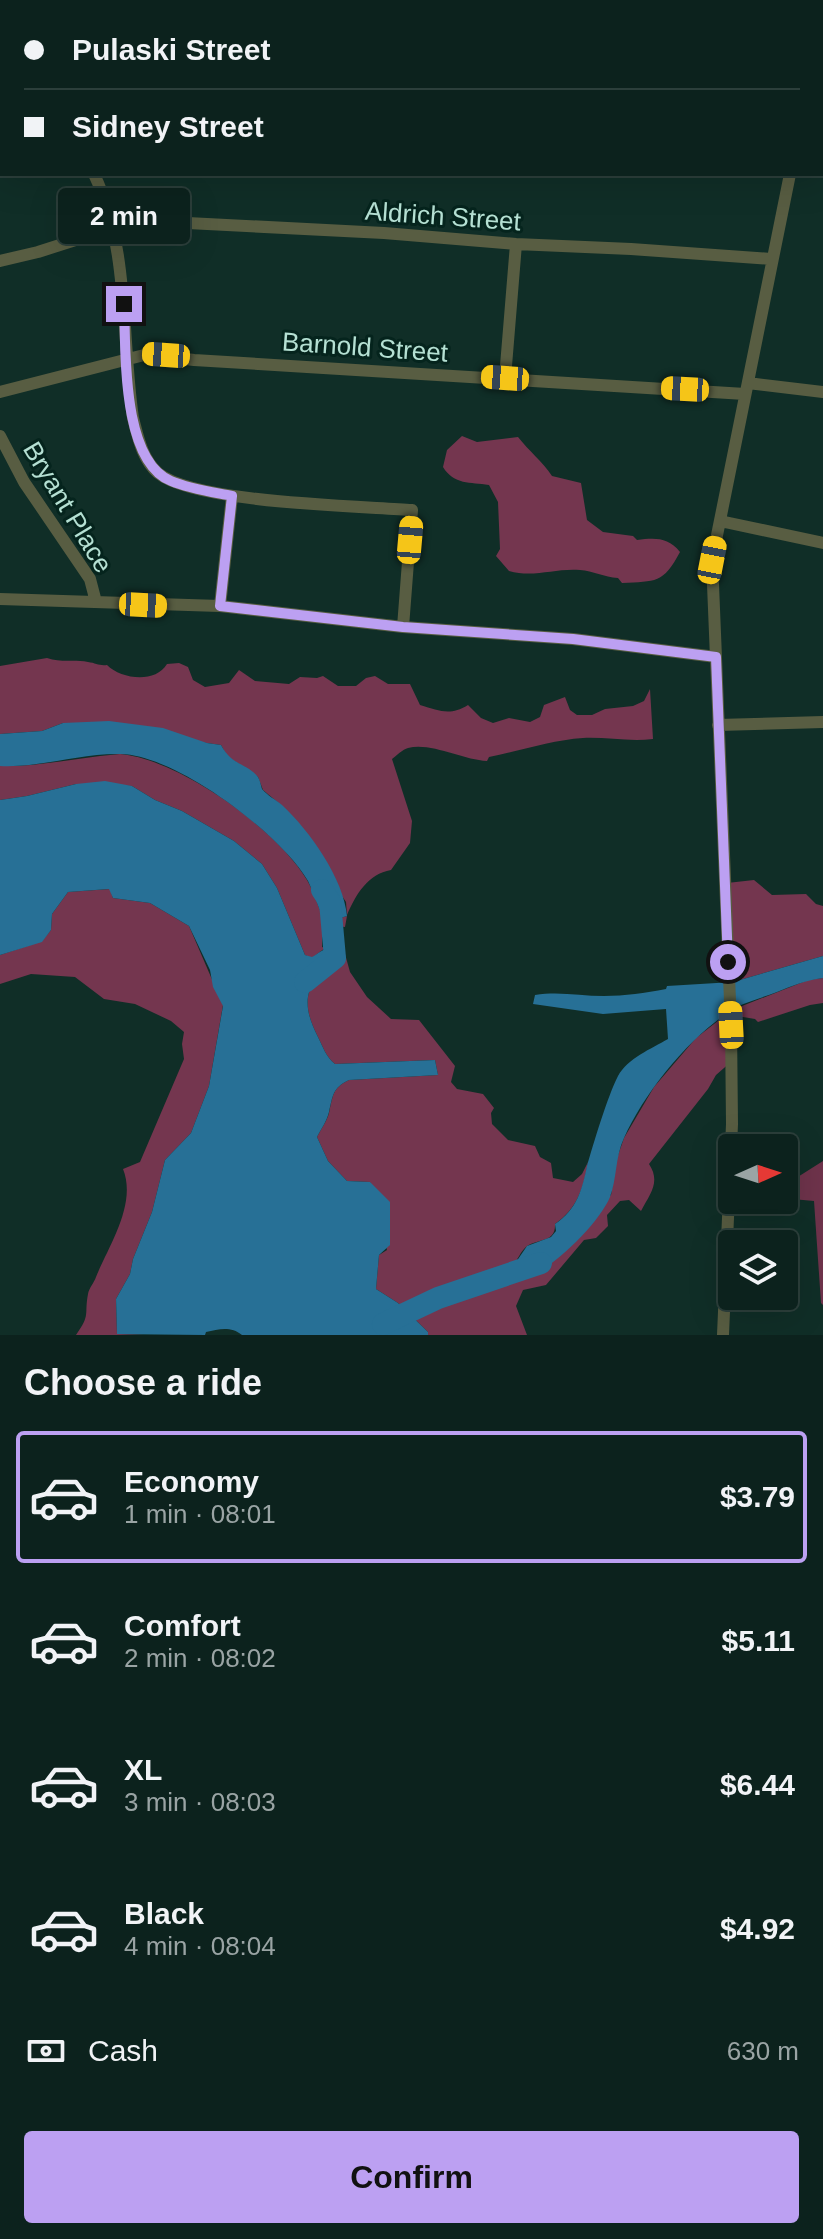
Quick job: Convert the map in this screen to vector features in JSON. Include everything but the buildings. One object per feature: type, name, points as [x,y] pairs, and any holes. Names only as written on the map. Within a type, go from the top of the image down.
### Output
[{"type":"street","points":[[95,176],[113,228],[124,304],[133,418],[150,465],[171,481],[232,496],[412,510],[403,627]]},
{"type":"street","points":[[723,1335],[732,1124],[731,1025],[712,560],[790,176]]},
{"type":"street","name":"Aldrich Street","points":[[0,261],[113,228],[155,222],[771,259]]},
{"type":"street","points":[[505,378],[516,244]]},
{"type":"street","name":"Barnold Street","points":[[0,392],[148,354],[194,360],[505,378],[823,392]]},
{"type":"street","name":"Bryant Place","points":[[0,436],[24,482],[90,579],[96,602]]},
{"type":"street","points":[[220,606],[232,496]]},
{"type":"street","points":[[720,521],[823,543]]},
{"type":"street","points":[[0,599],[220,606],[403,627],[573,639],[716,657]]},
{"type":"street","points":[[718,725],[823,722]]},
{"type":"shaded area","points":[[462,436],[477,442],[518,437],[552,476],[581,483],[587,520],[603,532],[633,536],[637,540],[661,540],[680,552],[663,575],[643,582],[622,583],[618,578],[580,570],[527,574],[509,571],[496,556],[500,549],[498,502],[489,485],[457,480],[443,467],[447,450]]},
{"type":"shaded area","points":[[47,658],[107,665],[121,674],[138,677],[155,675],[167,664],[179,663],[188,667],[193,680],[205,687],[229,683],[239,670],[255,681],[289,684],[300,677],[323,676],[338,686],[356,686],[366,678],[375,676],[388,684],[410,684],[420,705],[450,711],[468,705],[481,718],[493,723],[509,718],[530,722],[540,717],[544,705],[565,697],[570,710],[577,715],[592,715],[605,709],[633,706],[644,701],[650,689],[653,739],[571,739],[489,757],[487,761],[427,747],[404,750],[392,759],[412,821],[410,843],[391,870],[369,880],[347,915],[346,902],[281,805],[263,790],[258,777],[227,756],[221,745],[63,723],[42,731],[0,734],[0,666]]},
{"type":"shaded area","points":[[120,754],[170,769],[197,783],[250,819],[293,860],[309,884],[322,915],[337,919],[347,916],[345,927],[327,925],[322,929],[322,947],[325,948],[312,958],[305,955],[277,888],[262,864],[234,841],[132,786],[76,784],[0,800],[0,766]]},
{"type":"shaded area","points":[[754,880],[772,895],[806,894],[816,904],[823,906],[823,956],[733,982],[727,883]]},
{"type":"shaded area","points":[[110,889],[113,898],[150,903],[189,926],[223,1005],[209,1086],[191,1133],[165,1160],[152,1212],[130,1274],[116,1299],[117,1334],[144,1335],[76,1335],[85,1318],[89,1292],[124,1210],[127,1196],[123,1169],[140,1162],[184,1059],[184,1032],[171,1021],[135,1004],[104,999],[75,977],[31,974],[0,984],[0,955],[42,941],[51,930],[52,914],[68,892]]},
{"type":"shaded area","points":[[338,952],[345,954],[350,972],[367,997],[391,1019],[419,1020],[455,1066],[451,1082],[457,1089],[483,1094],[494,1108],[492,1124],[508,1140],[535,1146],[540,1157],[551,1163],[553,1178],[573,1182],[588,1162],[578,1197],[569,1212],[555,1224],[549,1237],[526,1247],[514,1264],[611,1195],[624,1138],[654,1087],[696,1038],[732,1010],[808,980],[823,978],[823,1003],[758,1022],[731,1015],[732,1061],[716,1075],[649,1164],[654,1182],[641,1211],[629,1200],[620,1201],[607,1215],[608,1226],[596,1238],[584,1240],[546,1285],[523,1290],[516,1306],[527,1335],[428,1335],[398,1303],[376,1289],[379,1255],[387,1250],[370,1182],[347,1181],[328,1161],[317,1137],[328,1116],[334,1093],[343,1083],[349,1080],[438,1075],[435,1060],[335,1064],[332,1061],[312,1023],[308,1000],[314,982]]},
{"type":"shaded area","points":[[823,1161],[823,1305],[814,1201],[798,1200],[798,1177]]},
{"type":"water","points":[[109,721],[163,728],[221,745],[230,757],[254,772],[262,789],[292,815],[324,856],[339,887],[347,916],[337,919],[322,915],[308,881],[275,841],[225,800],[170,768],[144,758],[121,754],[0,766],[0,734],[42,731],[63,723]]},
{"type":"water","points":[[105,781],[132,786],[234,841],[262,864],[277,888],[305,955],[312,957],[328,948],[339,948],[314,982],[308,1000],[312,1023],[325,1052],[335,1064],[435,1060],[438,1075],[349,1080],[343,1083],[334,1093],[327,1119],[317,1137],[328,1161],[347,1181],[370,1182],[390,1202],[390,1245],[379,1255],[376,1289],[398,1303],[428,1335],[242,1335],[225,1329],[206,1332],[205,1335],[117,1334],[116,1299],[130,1274],[152,1212],[165,1160],[191,1133],[209,1086],[223,1006],[189,926],[150,903],[113,898],[109,889],[68,892],[52,914],[51,930],[42,942],[0,955],[0,800]]},
{"type":"water","points":[[823,956],[823,978],[737,1007],[684,1050],[633,1121],[621,1145],[610,1197],[595,1221],[556,1260],[529,1277],[517,1280],[514,1265],[527,1246],[551,1237],[556,1231],[555,1224],[569,1212],[577,1198],[618,1076],[634,1059],[668,1039],[666,1009],[603,1014],[533,1004],[535,995],[620,995],[666,989],[667,986],[733,982]]},
{"type":"waterway","points":[[305,982],[335,958],[330,902],[322,890]]},
{"type":"waterway","points":[[383,1324],[438,1298],[541,1263]]},
{"type":"route","points":[[124,304],[133,418],[150,465],[171,481],[232,496],[220,606],[403,627],[573,639],[716,657],[728,962]]}]
